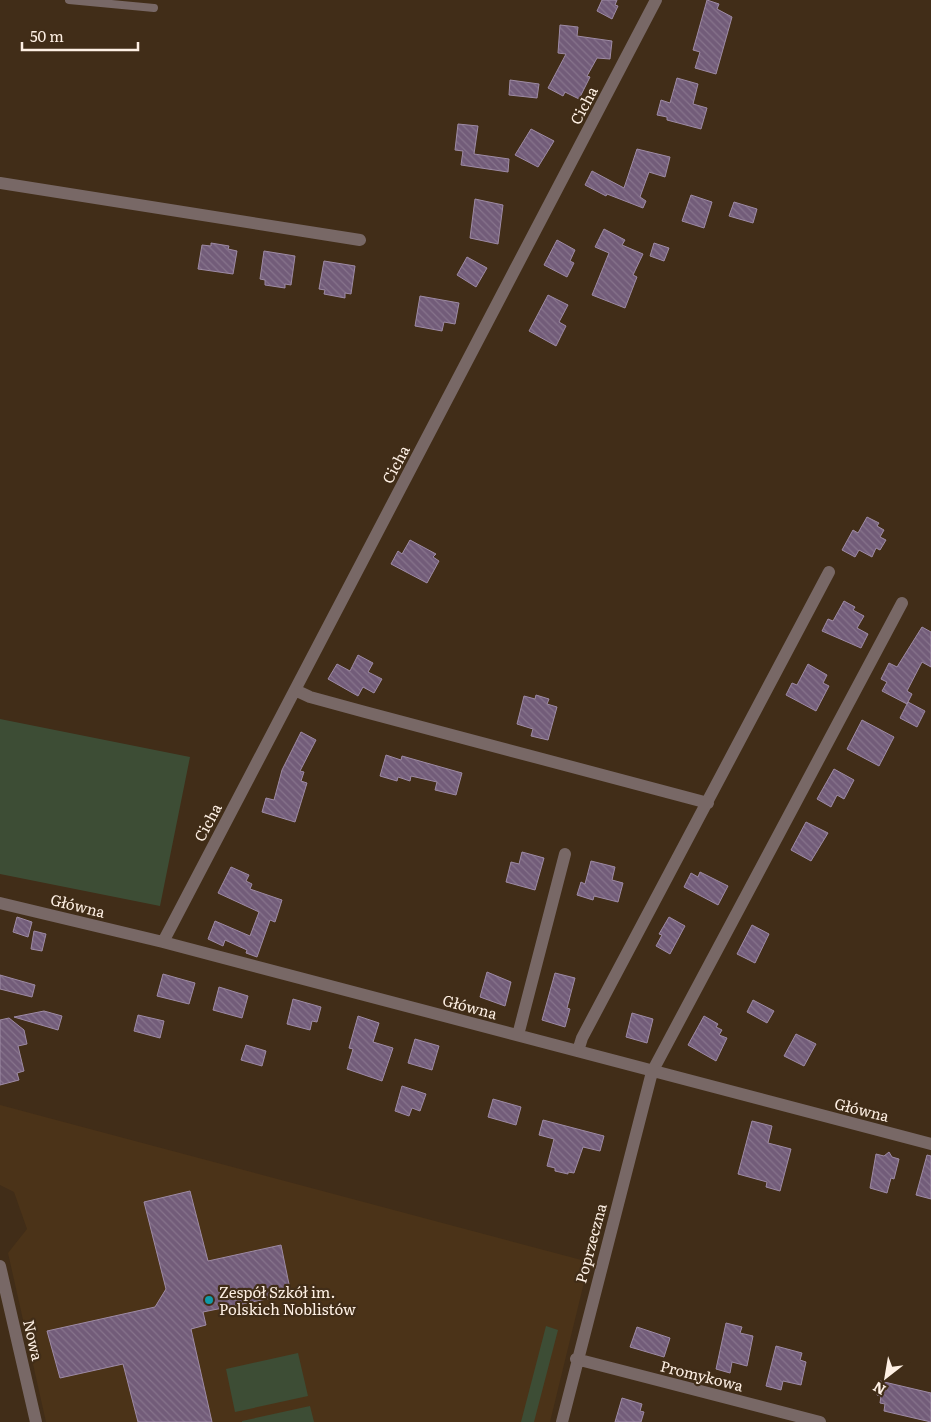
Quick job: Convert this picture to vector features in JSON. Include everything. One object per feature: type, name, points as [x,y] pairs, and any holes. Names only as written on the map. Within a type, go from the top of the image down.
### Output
[{"type":"street","name":"Cicha","points":[[163,942],[656,0]]},
{"type":"street","points":[[0,183],[360,240]]},
{"type":"street","points":[[578,1051],[582,1038],[829,572]]},
{"type":"street","name":"Poprzeczna","points":[[562,1422],[576,1359],[652,1072],[902,603]]},
{"type":"street","points":[[295,690],[310,697],[356,710],[708,803]]},
{"type":"street","points":[[518,1036],[565,854]]},
{"type":"street","name":"Główna","points":[[0,902],[163,942],[931,1144]]},
{"type":"street","name":"Nowa","points":[[0,1266],[36,1422]]},
{"type":"street","name":"Promykowa","points":[[576,1359],[820,1422]]},
{"type":"lane","points":[[69,0],[154,8]]},
{"type":"shaded area","points":[[0,1105],[589,1262],[550,1422],[46,1422],[8,1253],[27,1229],[14,1192],[0,1185]]},
{"type":"green space","points":[[0,719],[190,757],[160,906],[0,874]]},
{"type":"green space","points":[[546,1326],[558,1330],[534,1422],[521,1422]]},
{"type":"green space","points":[[298,1353],[308,1396],[235,1412],[226,1369]]},
{"type":"green space","points":[[310,1406],[314,1422],[242,1422],[242,1421]]},
{"type":"building","points":[[602,0],[617,0],[615,5],[618,6],[612,19],[597,11]]},
{"type":"building","points":[[707,0],[719,4],[717,9],[732,17],[716,74],[695,68],[700,52],[693,50]]},
{"type":"building","points":[[560,25],[578,27],[577,36],[612,41],[610,59],[597,58],[587,76],[590,77],[579,99],[565,92],[563,96],[548,88],[566,54],[558,53]]},
{"type":"building","points":[[677,78],[698,84],[693,104],[707,108],[701,129],[667,120],[667,117],[657,115],[661,100],[670,103]]},
{"type":"building","points":[[510,80],[539,84],[537,98],[509,95]]},
{"type":"building","points":[[458,124],[478,126],[474,154],[509,159],[508,172],[461,165],[463,151],[455,150]]},
{"type":"building","points":[[531,129],[554,141],[538,167],[515,155]]},
{"type":"building","points":[[637,149],[670,157],[665,177],[649,172],[640,197],[646,201],[643,208],[607,194],[606,196],[585,185],[592,171],[624,188]]},
{"type":"building","points":[[691,195],[712,202],[704,228],[682,221]]},
{"type":"building","points":[[475,199],[503,205],[498,244],[470,238]]},
{"type":"building","points":[[734,202],[757,209],[753,223],[729,216]]},
{"type":"building","points":[[604,229],[625,240],[622,245],[643,254],[633,275],[637,277],[625,308],[592,295],[609,253],[595,247]]},
{"type":"building","points":[[557,240],[575,250],[570,261],[574,263],[567,277],[544,265]]},
{"type":"building","points":[[211,243],[229,246],[228,249],[237,251],[233,274],[198,269],[202,245],[211,246]]},
{"type":"building","points":[[654,243],[669,248],[664,261],[650,256]]},
{"type":"building","points":[[264,251],[295,256],[291,285],[285,284],[285,288],[265,285],[265,280],[260,279]]},
{"type":"building","points":[[467,257],[487,268],[476,287],[457,275]]},
{"type":"building","points":[[324,261],[355,266],[351,294],[345,293],[345,298],[324,294],[325,290],[319,289]]},
{"type":"building","points":[[548,295],[568,305],[559,322],[566,326],[556,346],[529,331]]},
{"type":"building","points":[[420,296],[459,303],[455,324],[444,322],[442,331],[415,326]]},
{"type":"building","points":[[867,517],[879,523],[877,526],[884,530],[880,537],[886,540],[880,550],[876,548],[872,557],[859,550],[855,557],[842,550],[853,530],[858,533]]},
{"type":"building","points":[[410,540],[436,554],[433,557],[439,561],[427,583],[391,564],[398,551],[402,554]]},
{"type":"building","points":[[844,601],[855,607],[853,610],[864,616],[857,628],[868,634],[861,648],[822,631],[828,619],[833,621]]},
{"type":"building","points":[[922,627],[931,632],[931,667],[922,662],[907,691],[912,694],[907,704],[882,691],[887,682],[881,679],[889,663],[897,667]]},
{"type":"building","points":[[358,655],[373,663],[368,672],[382,679],[374,693],[363,687],[358,696],[328,679],[337,664],[350,671]]},
{"type":"building","points":[[808,664],[827,675],[823,683],[829,686],[816,711],[786,695],[792,683],[797,685]]},
{"type":"building","points":[[536,695],[549,699],[547,704],[557,707],[548,740],[531,736],[533,729],[517,724],[524,696],[535,699]]},
{"type":"building","points":[[908,702],[925,711],[917,727],[900,718]]},
{"type":"building","points":[[862,720],[894,737],[879,766],[847,749]]},
{"type":"building","points":[[301,732],[316,740],[300,771],[304,772],[301,781],[307,783],[295,822],[262,812],[266,798],[274,800],[282,770]]},
{"type":"building","points":[[386,755],[401,760],[402,756],[462,773],[456,795],[435,790],[437,782],[411,776],[410,781],[398,777],[397,781],[380,776]]},
{"type":"building","points":[[834,769],[854,780],[844,799],[837,795],[831,807],[817,799]]},
{"type":"building","points":[[806,822],[828,833],[811,861],[791,850]]},
{"type":"building","points":[[522,852],[544,858],[535,890],[506,882],[511,862],[519,864]]},
{"type":"building","points":[[591,861],[615,867],[612,880],[623,883],[618,902],[594,896],[593,900],[577,895],[581,882],[585,884]]},
{"type":"building","points":[[231,867],[249,875],[246,881],[252,884],[250,889],[282,900],[275,922],[270,920],[257,957],[246,953],[247,950],[225,940],[223,946],[208,939],[215,921],[250,936],[259,912],[218,893]]},
{"type":"building","points":[[700,872],[728,886],[718,905],[684,887],[691,873],[698,877]]},
{"type":"building","points":[[17,917],[32,922],[28,937],[13,932]]},
{"type":"building","points":[[669,917],[685,926],[670,954],[656,946],[662,935],[659,934]]},
{"type":"building","points":[[752,925],[769,934],[755,963],[737,954]]},
{"type":"building","points":[[34,931],[46,934],[42,951],[31,949]]},
{"type":"building","points":[[487,972],[511,982],[505,1006],[480,997]]},
{"type":"building","points":[[555,973],[575,978],[567,1008],[570,1009],[565,1027],[542,1020]]},
{"type":"building","points":[[163,974],[195,983],[189,1004],[157,996]]},
{"type":"building","points":[[0,975],[35,985],[32,997],[0,989]]},
{"type":"building","points":[[219,987],[248,996],[242,1018],[213,1010]]},
{"type":"building","points":[[293,999],[321,1007],[317,1022],[312,1021],[310,1030],[287,1024]]},
{"type":"building","points":[[753,1000],[774,1011],[767,1023],[747,1012]]},
{"type":"building","points":[[44,1011],[62,1016],[58,1030],[14,1017]]},
{"type":"building","points":[[632,1013],[653,1019],[647,1043],[626,1037]]},
{"type":"building","points":[[138,1015],[164,1021],[160,1038],[134,1031]]},
{"type":"building","points":[[358,1016],[379,1023],[373,1042],[393,1048],[382,1081],[347,1069],[353,1049],[349,1048]]},
{"type":"building","points":[[704,1016],[718,1024],[716,1027],[722,1030],[719,1035],[727,1038],[716,1061],[688,1045]]},
{"type":"building","points":[[9,1018],[24,1030],[27,1044],[18,1046],[24,1071],[17,1073],[19,1080],[0,1085],[0,1020]]},
{"type":"building","points":[[796,1034],[816,1044],[804,1066],[784,1056]]},
{"type":"building","points":[[415,1039],[439,1046],[432,1070],[408,1063]]},
{"type":"building","points":[[246,1045],[266,1051],[262,1066],[241,1060]]},
{"type":"building","points":[[402,1086],[426,1094],[420,1111],[412,1108],[409,1116],[395,1111]]},
{"type":"building","points":[[493,1099],[521,1107],[516,1125],[488,1117]]},
{"type":"building","points":[[543,1120],[604,1136],[600,1151],[583,1147],[574,1173],[568,1172],[568,1174],[555,1171],[555,1168],[547,1166],[554,1139],[539,1135]]},
{"type":"building","points":[[752,1121],[772,1126],[768,1143],[791,1149],[780,1191],[766,1187],[767,1182],[738,1174]]},
{"type":"building","points":[[889,1152],[892,1157],[899,1159],[894,1179],[891,1178],[887,1193],[870,1188],[876,1154],[884,1156]]},
{"type":"building","points":[[927,1155],[931,1156],[931,1199],[916,1195]]},
{"type":"building","name":"Zespół Szkół im. Polskich Noblistów","points":[[190,1191],[208,1261],[281,1245],[291,1294],[203,1312],[206,1325],[191,1329],[212,1422],[138,1422],[123,1364],[60,1378],[47,1331],[155,1307],[166,1289],[144,1202]]},
{"type":"building","points":[[726,1323],[742,1327],[740,1333],[753,1336],[747,1366],[732,1362],[730,1373],[716,1369]]},
{"type":"building","points":[[637,1327],[670,1338],[664,1357],[630,1347]]},
{"type":"building","points":[[776,1346],[802,1353],[800,1360],[806,1362],[801,1385],[783,1381],[781,1390],[766,1386]]},
{"type":"building","points":[[880,1381],[931,1393],[931,1422],[884,1411],[885,1404],[880,1403],[881,1396],[877,1395]]},
{"type":"building","points":[[622,1398],[642,1404],[640,1411],[644,1412],[641,1422],[615,1422]]},
{"type":"place","name":"Zespół Szkół im. Polskich Noblistów","points":[[209,1300]]}]
